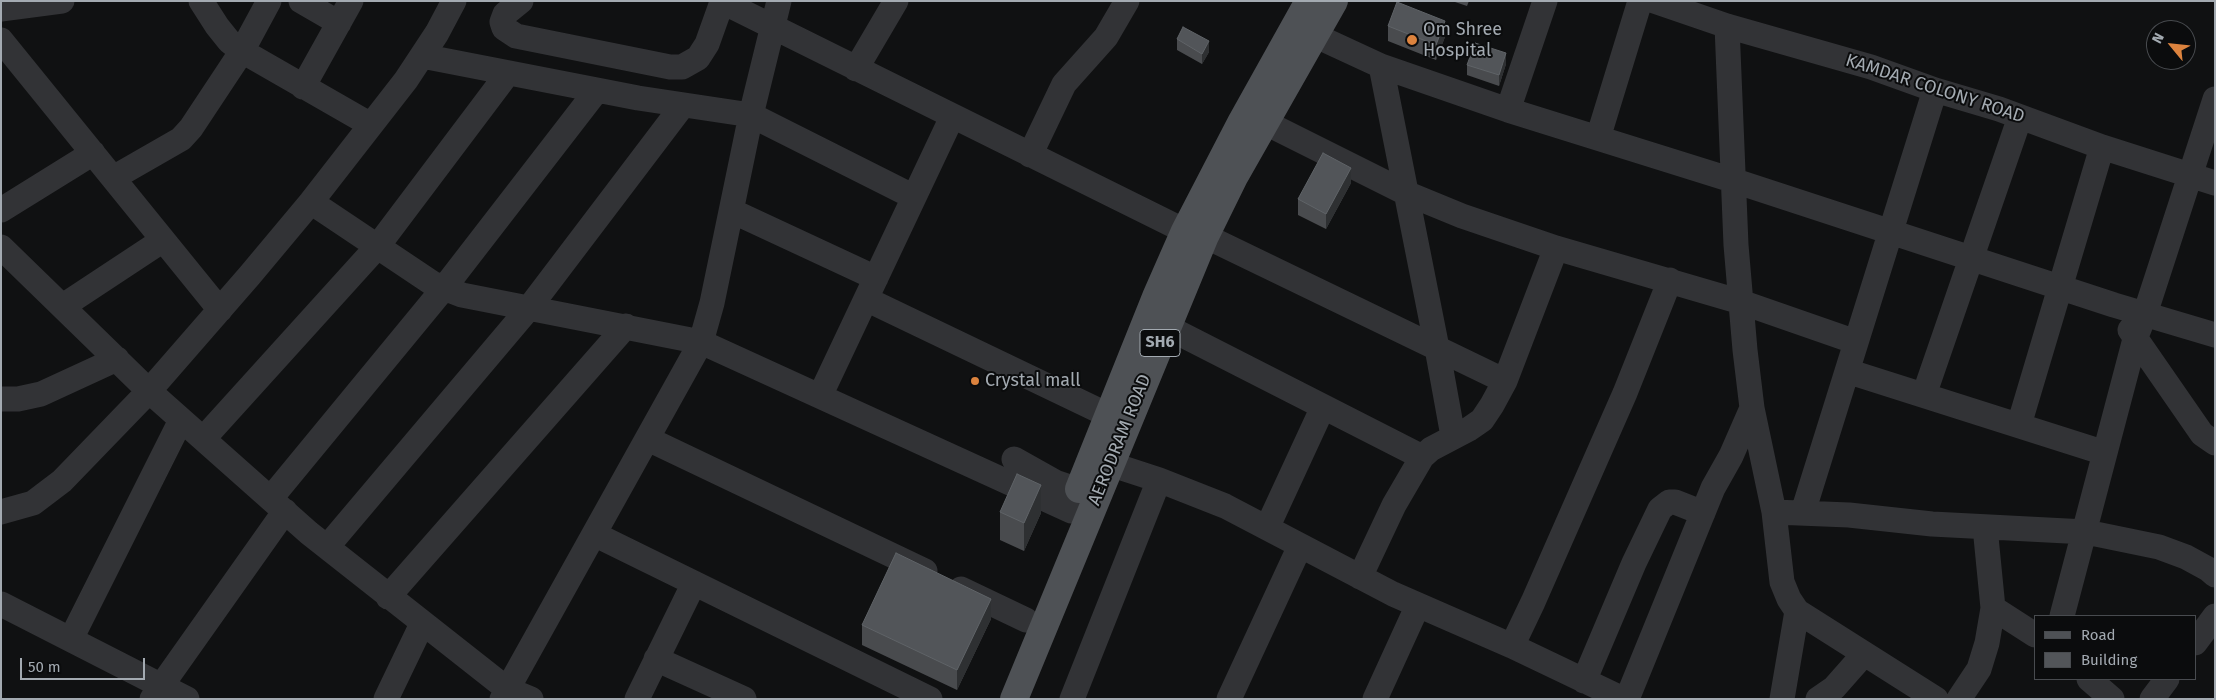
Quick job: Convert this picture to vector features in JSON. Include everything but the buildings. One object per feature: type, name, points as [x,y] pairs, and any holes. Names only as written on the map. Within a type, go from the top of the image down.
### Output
[{"type":"main road","name":"AERODRAM ROAD","points":[[994,699],[1108,415],[1195,234],[1242,121],[1309,1]]},
{"type":"main road","name":"AERODRAM ROAD","points":[[1014,699],[1167,327],[1195,234],[1234,177],[1334,1]]},
{"type":"street","points":[[1,9],[62,1]]},
{"type":"street","points":[[201,1],[216,26],[242,51],[371,125]]},
{"type":"street","points":[[113,178],[181,139],[191,128],[242,51],[269,1]]},
{"type":"street","points":[[301,1],[339,23]]},
{"type":"street","points":[[303,87],[351,1]]},
{"type":"street","points":[[1,512],[32,503],[62,481],[148,391],[220,310],[311,202],[371,125],[422,56],[454,1]]},
{"type":"street","points":[[521,1],[505,14],[502,22],[504,28],[516,36],[670,67],[682,67],[698,58],[707,44],[722,2],[1030,155],[1505,380]]},
{"type":"street","points":[[504,694],[701,342],[732,211],[751,115],[779,1]]},
{"type":"street","points":[[856,69],[896,1]]},
{"type":"street","points":[[1508,110],[1545,1]]},
{"type":"street","points":[[1598,138],[1640,1]]},
{"type":"street","name":"KAMDAR COLONY ROAD","points":[[1654,1],[1727,26],[1838,56],[2020,117],[2102,147],[2215,183]]},
{"type":"street","points":[[1030,155],[1064,84],[1106,37],[1121,3]]},
{"type":"street","points":[[1727,26],[1732,180],[1741,302],[1752,408],[1774,512],[1782,582],[1789,599],[1797,611],[1936,699]]},
{"type":"street","points":[[1314,35],[1380,66],[1508,110],[1732,180],[2060,288],[2215,335]]},
{"type":"street","points":[[1,40],[220,310]]},
{"type":"street","points":[[422,56],[597,90],[751,115],[914,197]]},
{"type":"street","points":[[1380,66],[1453,436]]},
{"type":"street","points":[[204,438],[377,247],[508,73]]},
{"type":"street","points":[[157,692],[278,505],[597,90]]},
{"type":"street","points":[[1803,512],[1935,90]]},
{"type":"street","points":[[2062,615],[2086,532],[2135,339],[2145,314],[2215,99]]},
{"type":"street","points":[[327,547],[529,308],[683,105]]},
{"type":"street","points":[[820,396],[952,117]]},
{"type":"street","points":[[1924,395],[2020,117]]},
{"type":"street","points":[[1264,122],[1406,193],[1462,216],[1556,248],[1741,302],[1856,342]]},
{"type":"street","points":[[2019,426],[2102,147]]},
{"type":"street","points":[[1,210],[93,153]]},
{"type":"street","points":[[311,202],[432,283],[444,288],[462,295],[701,342],[820,396],[1075,500]]},
{"type":"street","points":[[732,211],[871,289],[1108,415]]},
{"type":"street","points":[[63,306],[163,240]]},
{"type":"street","points":[[1,247],[148,391],[327,547],[504,694],[531,699]]},
{"type":"street","points":[[1360,577],[1394,506],[1422,457],[1431,448],[1469,429],[1482,420],[1492,405],[1505,380],[1556,248]]},
{"type":"street","points":[[1512,646],[1625,393],[1670,280]]},
{"type":"street","points":[[2114,305],[2135,339],[2210,434]]},
{"type":"street","points":[[388,597],[626,326]]},
{"type":"street","points":[[1167,327],[1422,457]]},
{"type":"street","points":[[1,399],[18,399],[41,394],[117,359]]},
{"type":"street","points":[[1846,370],[2105,453]]},
{"type":"street","points":[[1267,528],[1323,406]]},
{"type":"street","points":[[1110,464],[1159,480],[1224,506],[1418,605],[1512,646],[1625,699],[1703,513],[1752,408]]},
{"type":"street","points":[[71,639],[181,420]]},
{"type":"street","points":[[648,439],[1026,620]]},
{"type":"street","points":[[1014,459],[1055,482],[1075,500]]},
{"type":"street","points":[[1072,699],[1159,480]]},
{"type":"street","points":[[1584,680],[1634,563],[1660,509],[1669,502],[1675,502],[1703,513]]},
{"type":"street","points":[[1774,512],[1803,512],[1985,527],[2086,532],[2160,547],[2186,557],[2215,575]]},
{"type":"street","points":[[1959,699],[1979,669],[1987,643],[1993,608],[1985,527]]},
{"type":"street","points":[[594,534],[930,699]]},
{"type":"street","points":[[1229,699],[1300,546]]},
{"type":"street","points":[[637,699],[694,583]]},
{"type":"street","points":[[1,604],[71,639],[157,692],[187,699]]},
{"type":"street","points":[[1375,699],[1418,605]]},
{"type":"street","points":[[1993,608],[2034,634]]},
{"type":"street","points":[[1782,699],[1797,611]]},
{"type":"street","points":[[2196,642],[2215,616]]},
{"type":"street","points":[[386,699],[422,624]]},
{"type":"street","points":[[1818,699],[1834,688],[1864,654]]},
{"type":"street","points":[[656,659],[744,699]]},
{"type":"street","points":[[2090,680],[2112,699]]},
{"type":"street","points":[[2152,699],[2166,680]]},
{"type":"place","name":"Om Shree Hospital","points":[[1412,40]]},
{"type":"place","name":"Crystal mall","points":[[975,381]]}]
